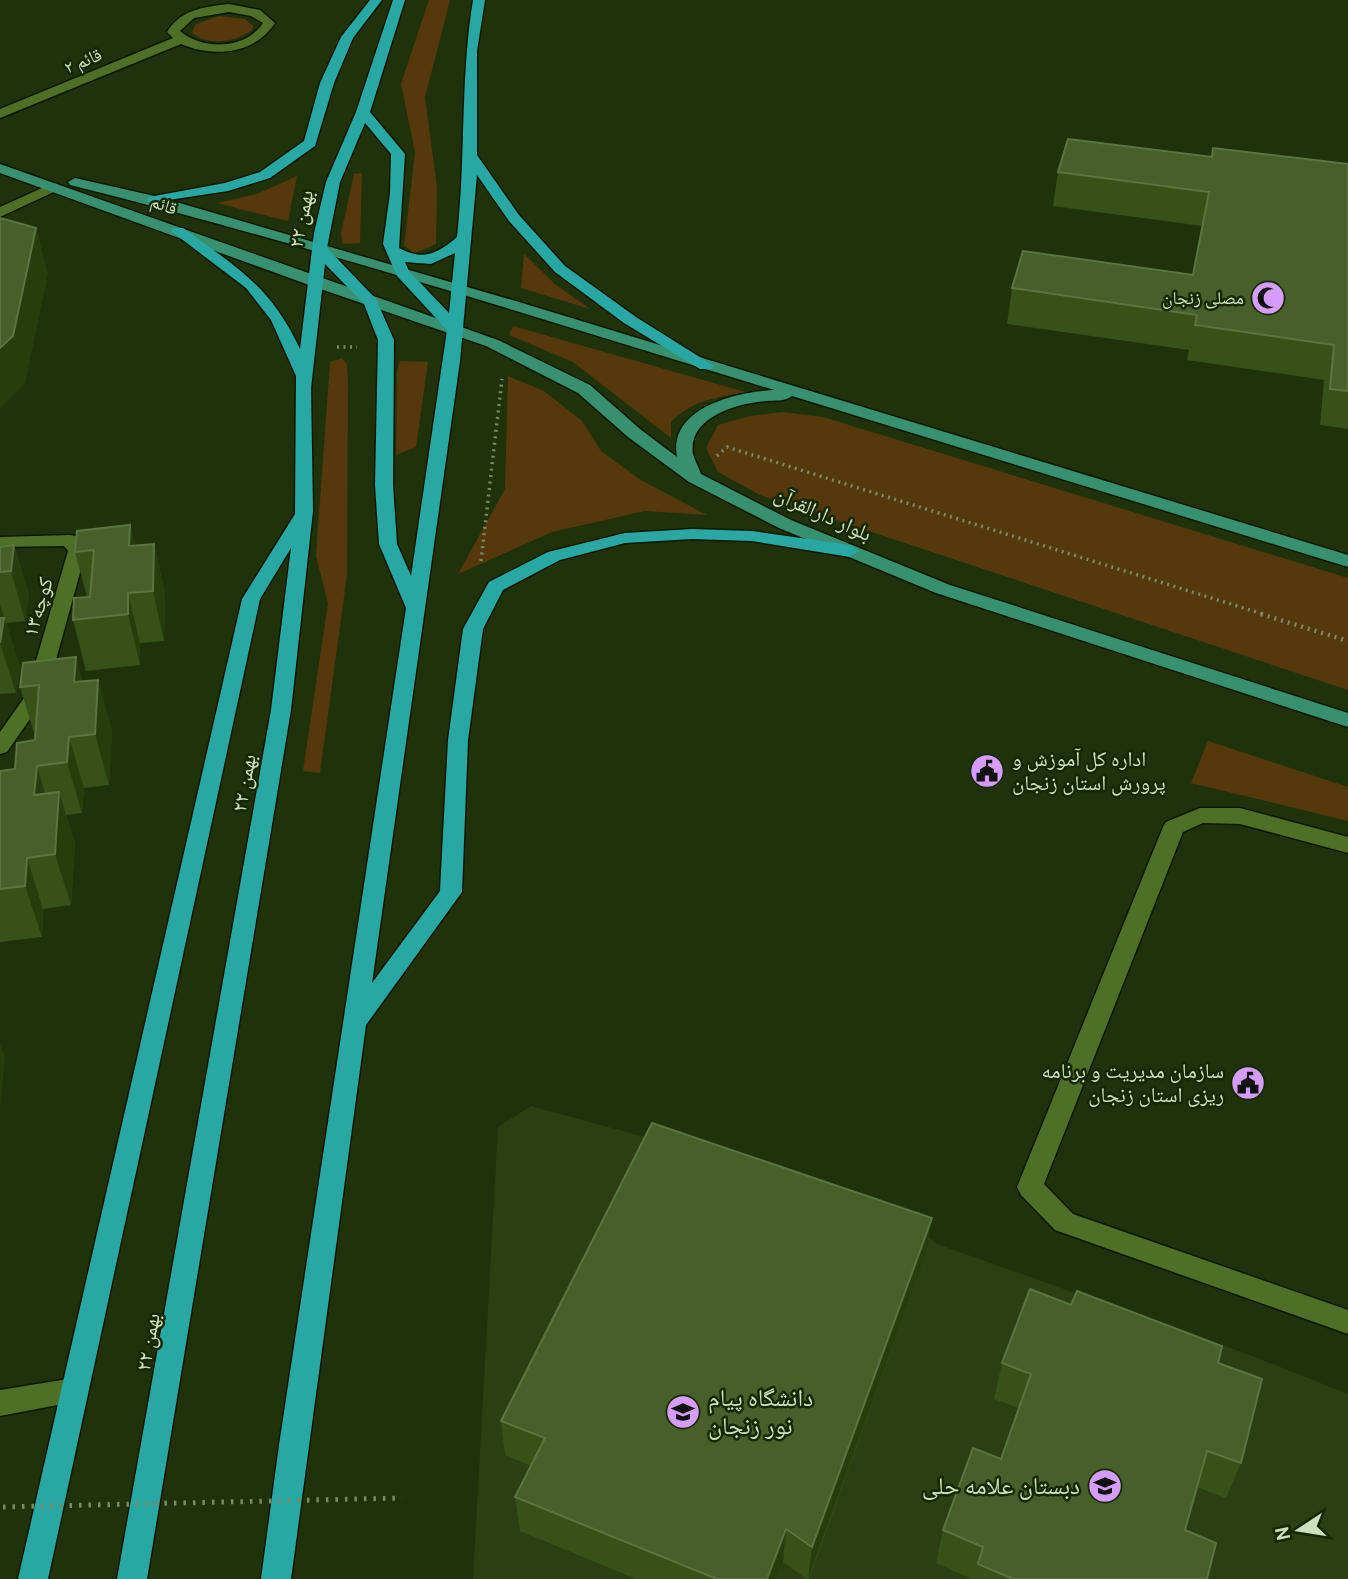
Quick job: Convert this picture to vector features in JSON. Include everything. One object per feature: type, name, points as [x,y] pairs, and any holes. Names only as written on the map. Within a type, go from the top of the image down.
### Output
[{"type":"highway","points":[[154,201],[228,187],[265,176],[310,143],[327,83],[347,37],[376,0]]},
{"type":"highway","name":"۲۲ بهمن","points":[[132,1579],[281,710],[304,511],[304,376],[319,249],[333,182],[363,112],[399,0]]},
{"type":"highway","points":[[276,1579],[293,1445],[357,1023],[456,330],[470,155],[471,51],[479,0]]},
{"type":"highway","points":[[363,112],[398,154],[397,193],[390,244],[402,273],[456,330]]},
{"type":"highway","points":[[470,155],[514,218],[561,270],[630,320],[706,366]]},
{"type":"highway","points":[[177,231],[251,285],[278,319],[304,376]]},
{"type":"highway","points":[[393,251],[408,260],[431,261],[448,254],[465,238]]},
{"type":"highway","points":[[319,249],[371,302],[386,340],[384,485],[388,544],[417,610]]},
{"type":"highway","points":[[33,1579],[251,599],[304,511]]},
{"type":"highway","points":[[357,1023],[451,892],[458,740],[473,629],[496,586],[554,556],[625,538],[692,534],[752,536],[850,551]]},
{"type":"highway","points":[[290,1579],[293,1445]]},
{"type":"main road","name":"قائم","points":[[0,166],[154,201],[319,249]]},
{"type":"main road","name":"قائم","points":[[0,166],[314,282]]},
{"type":"main road","points":[[319,249],[1348,561]]},
{"type":"main road","name":"بلوار دارالقرآن","points":[[314,282],[505,349],[584,389],[634,433],[695,478],[785,524],[943,589],[1348,720]]},
{"type":"main road","points":[[695,478],[683,458],[684,439],[696,421],[718,407],[747,398],[780,395],[814,398]]},
{"type":"street","points":[[208,10],[248,10],[263,15],[269,23],[266,32],[260,36],[236,45],[204,46],[179,40],[173,32],[177,23],[189,15],[208,10]]},
{"type":"street","name":"قائم ۲","points":[[0,114],[179,40]]},
{"type":"street","points":[[0,213],[53,187]]},
{"type":"street","name":"کوچه۱۳","points":[[0,542],[70,540],[77,551],[36,696],[0,747]]},
{"type":"street","points":[[1348,845],[1240,816],[1200,815],[1174,827],[1030,1187],[1064,1222],[1348,1322]]},
{"type":"street","points":[[0,1403],[74,1391]]},
{"type":"path","points":[[481,561],[505,349]]},
{"type":"path","points":[[695,478],[727,447],[1348,641]]},
{"type":"path","points":[[2,1507],[402,1498]]},
{"type":"shaded area","points":[[429,0],[450,0],[425,97],[437,188],[436,244],[415,253],[404,246],[415,152],[401,84]]},
{"type":"shaded area","points":[[219,16],[245,19],[253,26],[252,30],[221,41],[205,40],[192,32],[196,24]]},
{"type":"shaded area","points":[[362,173],[360,243],[343,244],[341,234],[354,174]]},
{"type":"shaded area","points":[[297,176],[288,221],[217,203],[257,194]]},
{"type":"shaded area","points":[[524,254],[555,284],[590,309],[521,288]]},
{"type":"shaded area","points":[[513,326],[749,393],[717,398],[688,409],[671,422],[671,438],[573,362],[509,335]]},
{"type":"shaded area","points":[[342,358],[347,365],[348,381],[347,575],[320,773],[303,771],[328,603],[316,556],[330,362]]},
{"type":"shaded area","points":[[400,361],[428,362],[416,447],[396,455],[397,371]]},
{"type":"shaded area","points":[[508,376],[544,391],[582,421],[601,451],[641,480],[707,515],[645,511],[552,532],[458,574],[505,489]]},
{"type":"shaded area","points":[[783,412],[823,417],[1348,578],[1348,690],[760,495],[718,472],[706,448],[718,425],[750,416]]},
{"type":"shaded area","points":[[1208,741],[1348,787],[1348,821],[1191,783]]},
{"type":"shaded area","points":[[531,1106],[835,1189],[917,1228],[937,1244],[1247,1354],[1348,1394],[1348,1579],[473,1579],[498,1127]]},
{"type":"building","points":[[1068,139],[1212,157],[1213,148],[1348,164],[1348,391],[1330,389],[1334,345],[1195,325],[1197,315],[1012,288],[1023,251],[1193,275],[1209,192],[1058,172]]},
{"type":"building","points":[[0,218],[36,228],[13,336],[0,348]]},
{"type":"building","points":[[130,525],[129,546],[154,544],[153,591],[128,593],[128,614],[73,620],[74,598],[90,597],[94,550],[75,552],[77,531]]},
{"type":"building","points":[[14,545],[11,571],[0,572],[0,547]]},
{"type":"building","points":[[0,618],[4,618],[0,643]]},
{"type":"building","points":[[76,657],[74,682],[98,680],[95,734],[69,737],[67,762],[37,766],[34,795],[59,792],[55,854],[27,858],[25,886],[0,889],[0,771],[15,769],[17,743],[35,740],[39,685],[20,687],[23,663]]},
{"type":"building","name":"دانشگاه پیام نور زنجان","points":[[652,1123],[932,1218],[812,1547],[786,1529],[767,1579],[717,1579],[515,1497],[545,1438],[501,1421]]},
{"type":"building","points":[[1030,1289],[1071,1305],[1077,1291],[1222,1346],[1218,1363],[1262,1379],[1241,1463],[1207,1451],[1185,1530],[1216,1543],[1207,1579],[1013,1579],[978,1564],[983,1547],[943,1530],[973,1448],[1001,1459],[1031,1374],[1002,1363]]},
{"type":"place","name":"مصلی زنجان","points":[[1268,298]]},
{"type":"place","name":"اداره کل آموزش و پرورش استان زنجان","points":[[987,771]]},
{"type":"place","name":"سازمان مدیریت و برنامه ریزی استان زنجان","points":[[1248,1083]]},
{"type":"place","name":"دانشگاه پیام نور زنجان","points":[[683,1412]]},
{"type":"place","name":"دبستان علامه حلی","points":[[1105,1486]]}]
